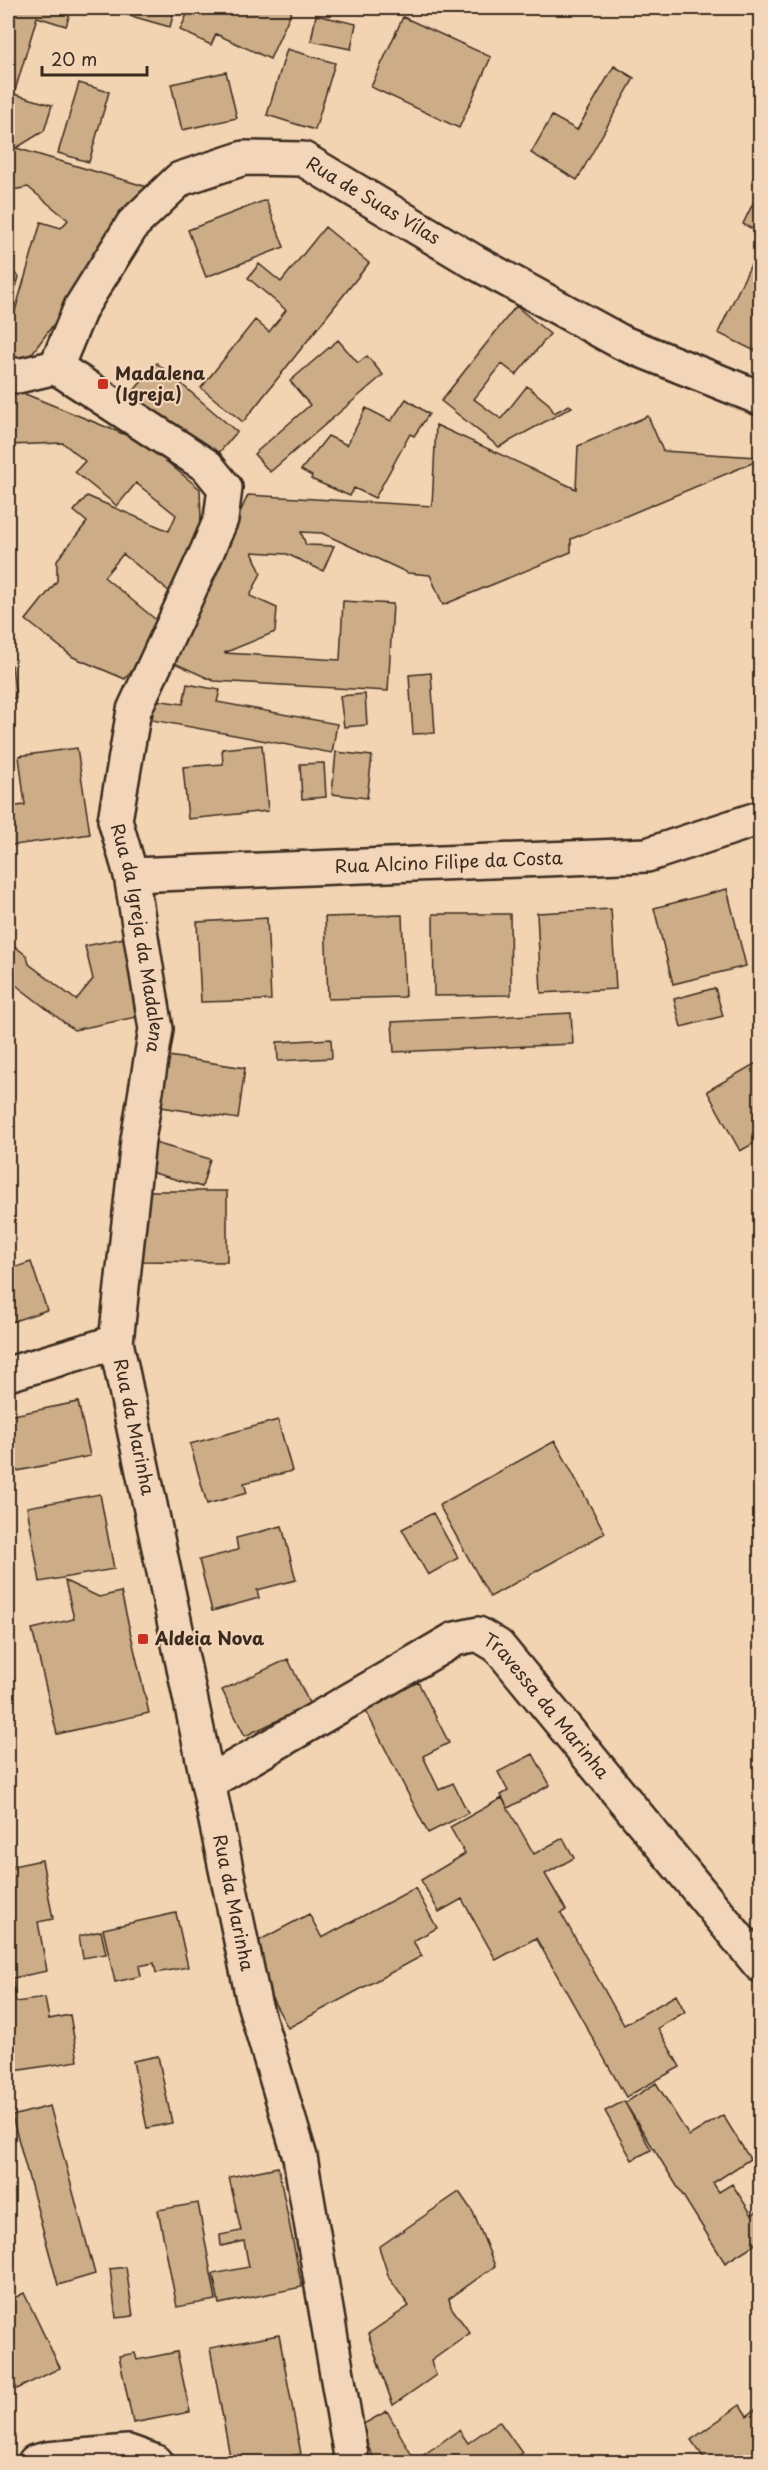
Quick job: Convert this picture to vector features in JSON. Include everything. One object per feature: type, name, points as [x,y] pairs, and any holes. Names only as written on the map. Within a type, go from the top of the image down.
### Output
[{"type":"street","name":"Rua de Suas Vílas","points":[[56,367],[81,307],[133,224],[180,179],[244,158],[303,159],[473,261],[623,343],[760,398]]},
{"type":"street","points":[[8,373],[18,376],[56,367]]},
{"type":"street","name":"Rua da Igreja da Madalena","points":[[56,367],[207,466],[225,488],[221,519],[134,710],[115,820],[131,875],[156,1029],[138,1140],[116,1342]]},
{"type":"street","name":"Rua Alcino Filipe da Costa","points":[[131,875],[647,855],[760,818]]},
{"type":"street","points":[[8,1374],[116,1342]]},
{"type":"street","name":"Rua da Marinha","points":[[116,1342],[254,2003],[300,2157],[352,2463]]},
{"type":"street","name":"Travessa da Marinha","points":[[209,1782],[455,1639],[478,1634],[498,1646],[760,1965]]},
{"type":"street","points":[[35,2463],[47,2459],[128,2452],[156,2463]]},
{"type":"building","points":[[13,8],[72,8],[66,26],[37,17],[14,94],[52,105],[44,131],[16,148],[154,189],[19,371],[8,365],[8,326],[10,328],[41,222],[61,228],[68,220],[28,187],[8,191],[8,27]]},
{"type":"building","points":[[103,8],[175,8],[170,27]]},
{"type":"building","points":[[190,8],[293,8],[270,59],[216,34],[211,45],[180,30]]},
{"type":"building","points":[[316,15],[356,24],[351,49],[311,41]]},
{"type":"building","points":[[403,17],[491,57],[459,128],[371,87]]},
{"type":"building","points":[[287,49],[335,63],[315,130],[267,115]]},
{"type":"building","points":[[614,66],[634,78],[577,180],[531,153],[552,116],[577,130]]},
{"type":"building","points":[[226,72],[237,118],[182,130],[171,84]]},
{"type":"building","points":[[79,83],[109,92],[89,162],[58,153]]},
{"type":"building","points":[[757,195],[760,196],[760,233],[743,224]]},
{"type":"building","points":[[266,200],[284,247],[206,277],[188,230]]},
{"type":"building","points":[[325,227],[369,263],[243,422],[201,388],[255,320],[269,332],[286,310],[248,278],[259,264],[281,282]]},
{"type":"building","points":[[755,256],[760,259],[760,338],[755,351],[718,333]]},
{"type":"building","points":[[8,267],[19,277],[8,315]]},
{"type":"building","points":[[516,306],[550,334],[516,375],[502,364],[474,399],[501,419],[527,386],[549,404],[554,413],[569,405],[572,407],[499,447],[441,401]]},
{"type":"building","points":[[338,340],[358,363],[367,356],[383,375],[270,472],[254,454],[310,405],[290,381]]},
{"type":"building","points":[[157,363],[237,432],[211,462],[132,393]]},
{"type":"building","points":[[8,387],[143,442],[200,489],[202,552],[170,592],[123,554],[104,577],[166,628],[125,679],[73,657],[26,620],[57,581],[57,560],[87,522],[74,511],[87,496],[169,531],[176,515],[136,483],[117,506],[75,472],[85,461],[63,443],[9,445],[8,449]]},
{"type":"building","points":[[406,399],[429,414],[414,436],[410,434],[375,498],[354,488],[350,496],[311,479],[312,476],[301,470],[328,436],[347,445],[366,408],[391,421]]},
{"type":"building","points":[[648,416],[663,451],[757,457],[757,461],[571,539],[571,552],[443,605],[430,575],[408,573],[322,533],[301,532],[306,545],[334,546],[323,571],[287,554],[252,552],[261,573],[250,596],[277,608],[275,632],[224,653],[340,660],[343,601],[393,604],[388,691],[214,681],[172,662],[248,495],[432,506],[436,425],[576,489],[578,446]]},
{"type":"building","points":[[8,665],[12,665],[16,698],[8,699]]},
{"type":"building","points":[[431,673],[435,733],[413,734],[409,675]]},
{"type":"building","points":[[187,684],[220,690],[217,702],[337,724],[332,753],[152,720],[155,700],[183,704]]},
{"type":"building","points":[[365,694],[367,725],[344,727],[340,696]]},
{"type":"building","points":[[262,745],[268,811],[188,819],[183,767],[223,764],[222,749]]},
{"type":"building","points":[[77,748],[90,834],[8,846],[8,807],[25,805],[19,756]]},
{"type":"building","points":[[336,752],[372,756],[367,798],[332,794]]},
{"type":"building","points":[[324,763],[326,797],[302,799],[300,764]]},
{"type":"building","points":[[760,877],[760,901],[753,879]]},
{"type":"building","points":[[727,889],[746,966],[673,984],[654,908]]},
{"type":"building","points":[[611,909],[616,989],[541,993],[537,913]]},
{"type":"building","points":[[433,914],[510,914],[511,995],[434,996]]},
{"type":"building","points":[[402,915],[405,997],[328,999],[325,917]]},
{"type":"building","points":[[267,918],[271,1000],[201,1002],[197,922]]},
{"type":"building","points":[[124,938],[141,1016],[74,1030],[8,979],[8,946],[13,945],[27,956],[29,964],[76,1000],[93,979],[85,946]]},
{"type":"building","points":[[715,988],[723,1016],[681,1027],[674,999]]},
{"type":"building","points":[[571,1013],[573,1044],[394,1052],[392,1022]]},
{"type":"building","points":[[331,1039],[332,1058],[278,1061],[277,1042]]},
{"type":"building","points":[[162,1055],[245,1068],[238,1119],[155,1106]]},
{"type":"building","points":[[758,1062],[760,1066],[760,1140],[740,1151],[707,1091]]},
{"type":"building","points":[[155,1143],[210,1159],[202,1187],[147,1171]]},
{"type":"building","points":[[140,1191],[227,1191],[227,1262],[139,1261]]},
{"type":"building","points":[[31,1262],[47,1310],[8,1323],[8,1270]]},
{"type":"building","points":[[78,1402],[90,1456],[8,1473],[8,1416]]},
{"type":"building","points":[[278,1420],[292,1471],[244,1483],[247,1493],[207,1504],[190,1444]]},
{"type":"building","points":[[555,1441],[605,1533],[490,1597],[439,1505]]},
{"type":"building","points":[[100,1494],[114,1569],[40,1582],[27,1507]]},
{"type":"building","points":[[433,1513],[458,1558],[428,1575],[402,1529]]},
{"type":"building","points":[[282,1526],[296,1580],[257,1590],[259,1598],[212,1611],[199,1560],[238,1550],[236,1538]]},
{"type":"building","points":[[65,1581],[99,1597],[121,1592],[149,1713],[57,1734],[32,1629],[74,1619]]},
{"type":"building","points":[[288,1659],[310,1705],[245,1736],[222,1690]]},
{"type":"building","points":[[418,1682],[449,1743],[423,1756],[439,1790],[453,1783],[468,1813],[428,1833],[365,1709]]},
{"type":"building","points":[[533,1754],[550,1785],[508,1808],[501,1795],[508,1791],[498,1772]]},
{"type":"building","points":[[502,1798],[534,1854],[563,1838],[574,1858],[545,1874],[566,1910],[561,1913],[624,2025],[676,1995],[685,2012],[658,2028],[680,2067],[626,2097],[536,1938],[496,1960],[462,1899],[439,1912],[421,1880],[465,1854],[450,1827]]},
{"type":"building","points":[[42,1860],[53,1919],[38,1922],[47,1971],[8,1979],[8,1867]]},
{"type":"building","points":[[415,1888],[437,1928],[413,1941],[422,1956],[288,2028],[245,1948],[309,1914],[322,1938]]},
{"type":"building","points":[[176,1913],[188,1967],[156,1973],[154,1963],[139,1966],[141,1976],[115,1982],[103,1929]]},
{"type":"building","points":[[101,1931],[106,1954],[83,1958],[79,1936]]},
{"type":"building","points":[[13,1980],[16,2002],[45,1998],[49,2019],[70,2015],[78,2061],[8,2072],[8,1981]]},
{"type":"building","points":[[158,2056],[172,2123],[147,2128],[133,2061]]},
{"type":"building","points":[[656,2083],[689,2136],[723,2115],[750,2159],[713,2183],[719,2192],[732,2184],[752,2215],[760,2209],[760,2241],[725,2263],[625,2103]]},
{"type":"building","points":[[624,2101],[651,2150],[632,2160],[605,2111]]},
{"type":"building","points":[[50,2106],[95,2274],[58,2285],[12,2116]]},
{"type":"building","points":[[278,2167],[302,2287],[219,2304],[213,2274],[249,2267],[244,2241],[221,2246],[220,2235],[241,2231],[229,2177]]},
{"type":"building","points":[[459,2192],[473,2212],[495,2266],[449,2299],[451,2307],[470,2333],[431,2361],[436,2375],[393,2405],[368,2334],[409,2306],[389,2278],[379,2247]]},
{"type":"building","points":[[198,2203],[216,2300],[177,2307],[158,2210]]},
{"type":"building","points":[[126,2267],[133,2316],[116,2318],[110,2269]]},
{"type":"building","points":[[24,2293],[60,2368],[17,2389],[8,2370],[8,2301]]},
{"type":"building","points":[[279,2335],[301,2454],[257,2462],[231,2462],[210,2348]]},
{"type":"building","points":[[177,2352],[190,2412],[133,2423],[119,2356],[135,2353],[137,2360]]},
{"type":"building","points":[[740,2405],[747,2416],[760,2406],[760,2462],[707,2462],[691,2440]]},
{"type":"building","points":[[387,2411],[415,2461],[459,2430],[468,2443],[499,2421],[522,2453],[508,2462],[376,2462],[358,2427]]},
{"type":"place","name":"Madalena (Igreja)","points":[[103,384]]},
{"type":"place","name":"Aldeia Nova","points":[[143,1639]]}]
